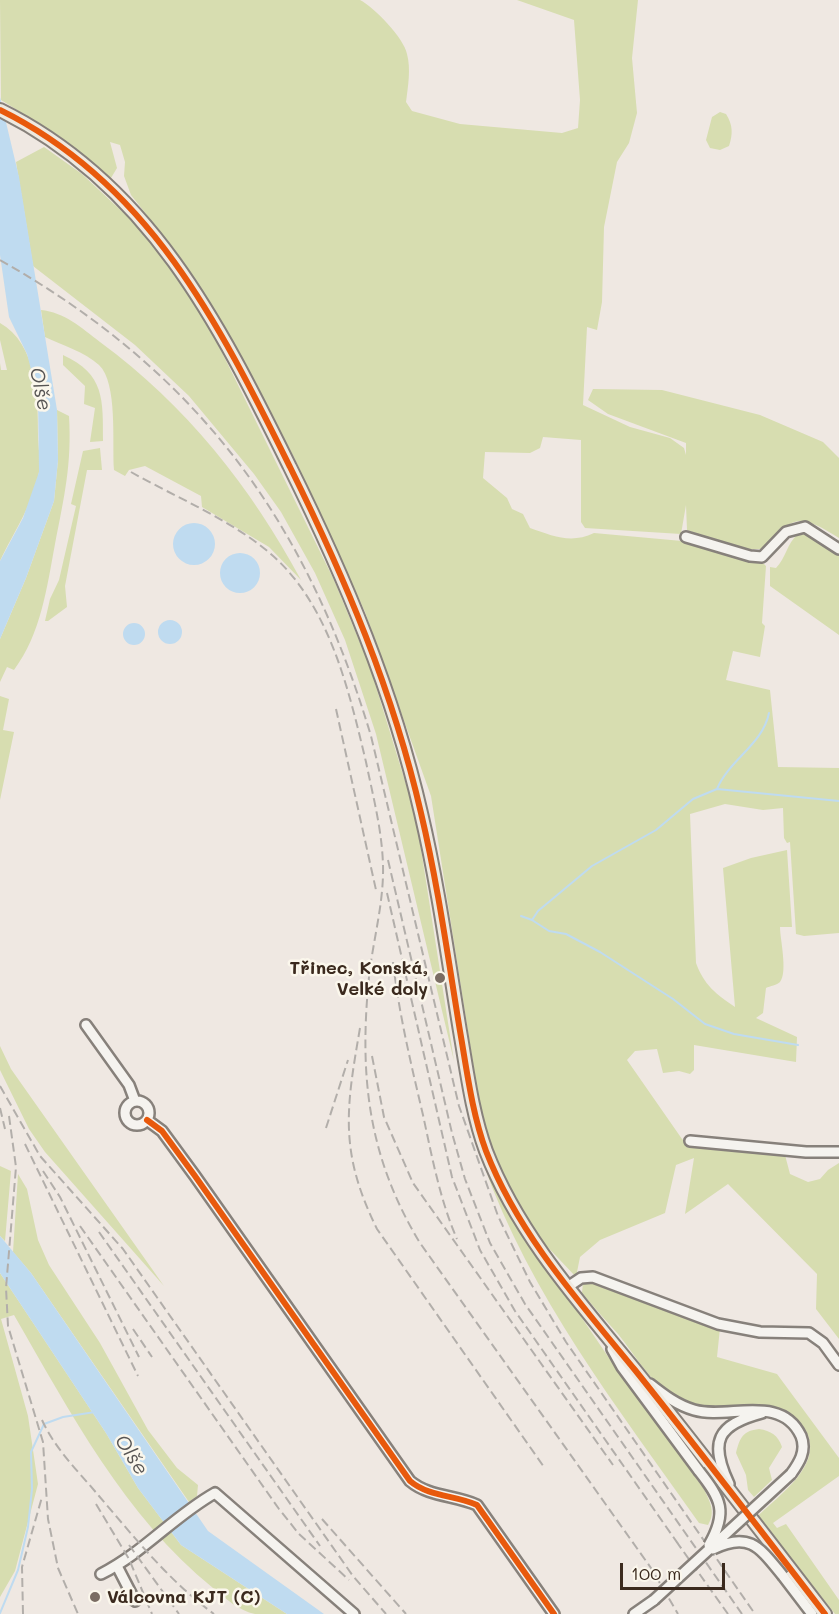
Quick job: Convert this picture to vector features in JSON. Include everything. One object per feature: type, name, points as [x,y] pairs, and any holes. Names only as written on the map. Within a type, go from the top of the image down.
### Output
[{"type":"main road","points":[[0,110],[62,147],[113,190],[150,229],[185,274],[247,381],[328,545],[375,657],[420,807],[472,1102],[485,1149],[519,1218],[604,1334],[825,1614]]},
{"type":"street","points":[[686,537],[750,556],[762,557],[786,532],[805,526],[839,549]]},
{"type":"street","points":[[86,1025],[129,1085],[135,1101]]},
{"type":"street","points":[[135,1101],[146,1104],[149,1109],[147,1120],[137,1126],[127,1120],[125,1111],[135,1101]]},
{"type":"street","points":[[147,1120],[162,1131],[195,1176],[410,1482],[431,1494],[459,1497],[477,1505],[554,1614]]},
{"type":"street","points":[[690,1142],[806,1152],[839,1152]]},
{"type":"street","points":[[569,1286],[581,1278],[593,1277],[718,1324],[760,1332],[809,1333],[823,1343],[839,1365]]},
{"type":"street","points":[[604,1334],[622,1367],[715,1492],[721,1515],[720,1525],[703,1554]]},
{"type":"street","points":[[634,1614],[654,1599],[791,1474],[802,1458],[804,1443],[798,1430],[778,1414],[752,1409],[715,1412],[695,1410],[671,1400],[635,1371]]},
{"type":"street","points":[[736,1499],[719,1462],[718,1447],[723,1432],[737,1419],[765,1412]]},
{"type":"street","points":[[101,1574],[117,1566],[197,1504],[215,1493],[354,1614]]},
{"type":"street","points":[[703,1554],[740,1540],[760,1549],[812,1614]]},
{"type":"street","points":[[117,1566],[135,1601]]},
{"type":"green space","points":[[0,0],[360,0],[388,24],[405,47],[409,72],[406,102],[412,111],[460,124],[562,133],[578,128],[580,100],[574,20],[517,0],[638,0],[632,58],[637,113],[629,143],[617,162],[604,227],[602,302],[597,330],[587,327],[583,405],[630,427],[670,438],[684,448],[686,455],[686,443],[608,414],[588,400],[593,389],[662,390],[760,415],[823,442],[839,458],[839,538],[814,524],[797,521],[782,530],[761,549],[741,549],[687,530],[686,505],[681,534],[585,528],[581,522],[581,440],[543,437],[540,448],[530,453],[485,452],[483,478],[507,498],[512,509],[523,514],[530,528],[546,534],[562,538],[578,538],[594,533],[682,541],[736,557],[760,560],[766,566],[762,623],[765,626],[760,657],[733,651],[726,680],[770,690],[778,767],[839,768],[839,933],[804,936],[796,934],[790,842],[787,843],[784,838],[783,808],[763,810],[725,804],[690,814],[696,963],[711,988],[735,1007],[723,868],[751,858],[787,850],[792,927],[780,927],[784,963],[782,977],[779,983],[766,988],[763,1013],[756,1018],[797,1037],[796,1062],[694,1045],[694,1070],[690,1074],[679,1071],[663,1073],[657,1049],[635,1051],[627,1060],[682,1139],[690,1145],[785,1155],[790,1174],[808,1182],[820,1179],[839,1163],[839,1339],[816,1309],[817,1274],[728,1184],[685,1214],[694,1158],[676,1165],[665,1213],[600,1240],[580,1257],[576,1277],[541,1240],[506,1187],[483,1127],[431,796],[365,612],[294,457],[234,344],[183,261],[131,195],[124,176],[125,162],[120,145],[110,142],[117,168],[111,178],[59,136],[1,100]]},
{"type":"green space","points":[[720,112],[726,114],[732,134],[729,146],[720,150],[710,148],[706,140],[712,117]]},
{"type":"green space","points":[[44,147],[82,174],[130,219],[166,261],[208,324],[334,580],[370,667],[416,817],[454,1061],[376,734],[345,640],[315,573],[281,512],[254,474],[189,396],[135,345],[33,266],[16,162]]},
{"type":"green space","points":[[41,310],[65,317],[86,331],[131,366],[188,420],[238,480],[261,512],[301,580],[269,547],[202,507],[201,496],[145,466],[129,470],[125,476],[114,470],[112,399],[105,374],[99,365],[87,356],[45,337]]},
{"type":"green space","points":[[0,323],[22,344],[33,372],[40,463],[33,495],[0,561],[0,363],[1,370],[7,370],[0,340]]},
{"type":"green space","points":[[63,355],[77,362],[87,371],[99,390],[103,413],[103,441],[90,442],[95,408],[84,404],[85,386],[63,365]]},
{"type":"green space","points":[[57,410],[69,416],[69,450],[64,496],[46,593],[31,641],[14,670],[7,667],[0,682],[0,639],[26,578],[54,501],[58,460]]},
{"type":"green space","points":[[100,448],[102,470],[87,470],[65,586],[67,607],[45,621],[50,599],[59,580],[76,506],[71,504],[83,451]]},
{"type":"green space","points":[[798,534],[814,538],[839,556],[839,635],[770,586],[770,567],[776,568]]},
{"type":"green space","points":[[0,696],[9,699],[3,730],[14,732],[0,800]]},
{"type":"green space","points":[[0,1046],[11,1069],[164,1286],[45,1152],[29,1129],[0,1070]]},
{"type":"green space","points":[[483,1163],[506,1206],[609,1358],[704,1489],[712,1511],[708,1525],[699,1523],[578,1350],[525,1259],[502,1212]]},
{"type":"green space","points":[[0,1166],[11,1171],[5,1241],[0,1236]]},
{"type":"green space","points":[[18,1174],[27,1189],[38,1240],[49,1265],[100,1343],[148,1430],[177,1468],[198,1485],[197,1496],[189,1502],[31,1273],[13,1252]]},
{"type":"green space","points":[[0,1273],[106,1433],[138,1488],[181,1545],[287,1614],[255,1614],[238,1607],[181,1560],[126,1496],[102,1461],[56,1389],[14,1315],[1,1319],[28,1416],[38,1484],[15,1571],[0,1597]]},
{"type":"green space","points":[[587,1280],[720,1328],[717,1357],[777,1374],[839,1458],[839,1476],[773,1523],[777,1528],[786,1524],[839,1600],[839,1614],[835,1614],[758,1516],[787,1489],[804,1467],[809,1456],[810,1444],[806,1431],[795,1417],[781,1409],[765,1406],[693,1404],[667,1392],[644,1369],[618,1334],[582,1293],[583,1282]]},
{"type":"green space","points":[[759,1429],[774,1434],[782,1447],[769,1468],[772,1480],[754,1497],[748,1490],[746,1475],[736,1453],[743,1436],[749,1431]]},
{"type":"water","name":"Olše","points":[[0,97],[19,177],[57,410],[58,460],[54,501],[26,578],[0,639],[0,561],[23,518],[39,472],[38,396],[27,354],[9,317],[0,255]]},
{"type":"water","points":[[194,523],[209,529],[215,544],[209,559],[194,565],[179,559],[173,544],[179,529]]},
{"type":"water","points":[[240,553],[248,554],[254,559],[259,565],[259,581],[254,587],[248,592],[240,593],[232,592],[226,587],[221,581],[220,573],[221,565],[226,559],[232,554]]},
{"type":"water","points":[[170,620],[175,621],[181,627],[181,637],[175,643],[170,644],[165,643],[159,637],[158,632],[159,627],[165,621]]},
{"type":"water","points":[[134,623],[142,626],[145,634],[142,642],[134,645],[126,642],[123,634],[126,626]]},
{"type":"water","name":"Olše","points":[[0,1236],[31,1273],[208,1531],[324,1614],[287,1614],[181,1545],[138,1488],[106,1433],[0,1273]]},
{"type":"waterway","points":[[717,789],[729,769],[760,734],[769,713]]},
{"type":"waterway","points":[[521,916],[532,920],[538,911],[592,866],[656,830],[693,799],[717,789],[839,801]]},
{"type":"waterway","points":[[532,920],[549,931],[566,934],[600,952],[673,999],[705,1024],[734,1034],[798,1045]]},
{"type":"waterway","points":[[0,1613],[18,1570],[28,1527],[32,1489],[31,1452],[44,1424],[63,1417],[95,1412]]},
{"type":"railway","points":[[0,260],[70,304],[132,351],[187,403],[235,459],[277,520],[313,586],[345,658],[371,736],[459,1106],[498,1216],[530,1282],[566,1342],[755,1614]]},
{"type":"railway","points":[[131,472],[222,520],[256,542],[292,576],[309,599],[323,624],[352,707],[366,762],[381,839],[383,879],[369,977],[365,1048],[371,1115],[378,1147],[389,1179],[402,1211],[420,1243],[651,1568],[678,1614]]},
{"type":"railway","points":[[336,709],[376,890]]},
{"type":"railway","points":[[388,860],[452,1133],[465,1179],[490,1243],[525,1304],[742,1614]]},
{"type":"railway","points":[[387,893],[452,1177],[480,1250],[515,1311],[681,1548]]},
{"type":"railway","points":[[393,962],[406,1039],[433,1162],[441,1194],[457,1239]]},
{"type":"railway","points":[[360,1028],[351,1083],[349,1130],[356,1176],[365,1202],[377,1229],[544,1467]]},
{"type":"railway","points":[[372,1056],[384,1117],[413,1183],[613,1465]]},
{"type":"railway","points":[[326,1128],[348,1060]]},
{"type":"railway","points":[[0,1086],[40,1156],[123,1249],[353,1576],[386,1614]]},
{"type":"railway","points":[[0,1108],[5,1129]]},
{"type":"railway","points":[[9,1116],[16,1167],[6,1288],[8,1326],[43,1442],[48,1519],[58,1568],[78,1614]]},
{"type":"railway","points":[[25,1144],[138,1376]]},
{"type":"railway","points":[[43,1171],[60,1197],[139,1357]]},
{"type":"railway","points":[[80,1226],[279,1509],[299,1534],[349,1580]]},
{"type":"railway","points":[[99,1232],[320,1546]]},
{"type":"railway","points":[[133,1329],[152,1357]]},
{"type":"railway","points":[[42,1420],[47,1431],[68,1460],[139,1543],[182,1588],[214,1614]]},
{"type":"railway","points":[[23,1614],[22,1567],[42,1497]]},
{"type":"railway","points":[[96,1504],[129,1559],[152,1614]]},
{"type":"railway","points":[[322,1519],[406,1614]]},
{"type":"railway","points":[[676,1541],[728,1614]]},
{"type":"railway","points":[[129,1545],[179,1614]]},
{"type":"cycle path","points":[[0,110],[53,141],[99,177],[139,218],[175,263],[207,311],[236,361],[330,551],[382,679],[410,768],[433,867],[473,1107],[481,1137],[499,1181],[533,1239],[572,1293],[683,1430],[825,1614]]},
{"type":"cycle path","points":[[147,1120],[162,1131],[195,1176],[410,1481],[425,1490],[477,1505],[554,1614]]},
{"type":"place","name":"Třinec, Konská, Velké doly","points":[[440,978]]},
{"type":"place","name":"Válcovna KJT (C)","points":[[95,1597]]}]
